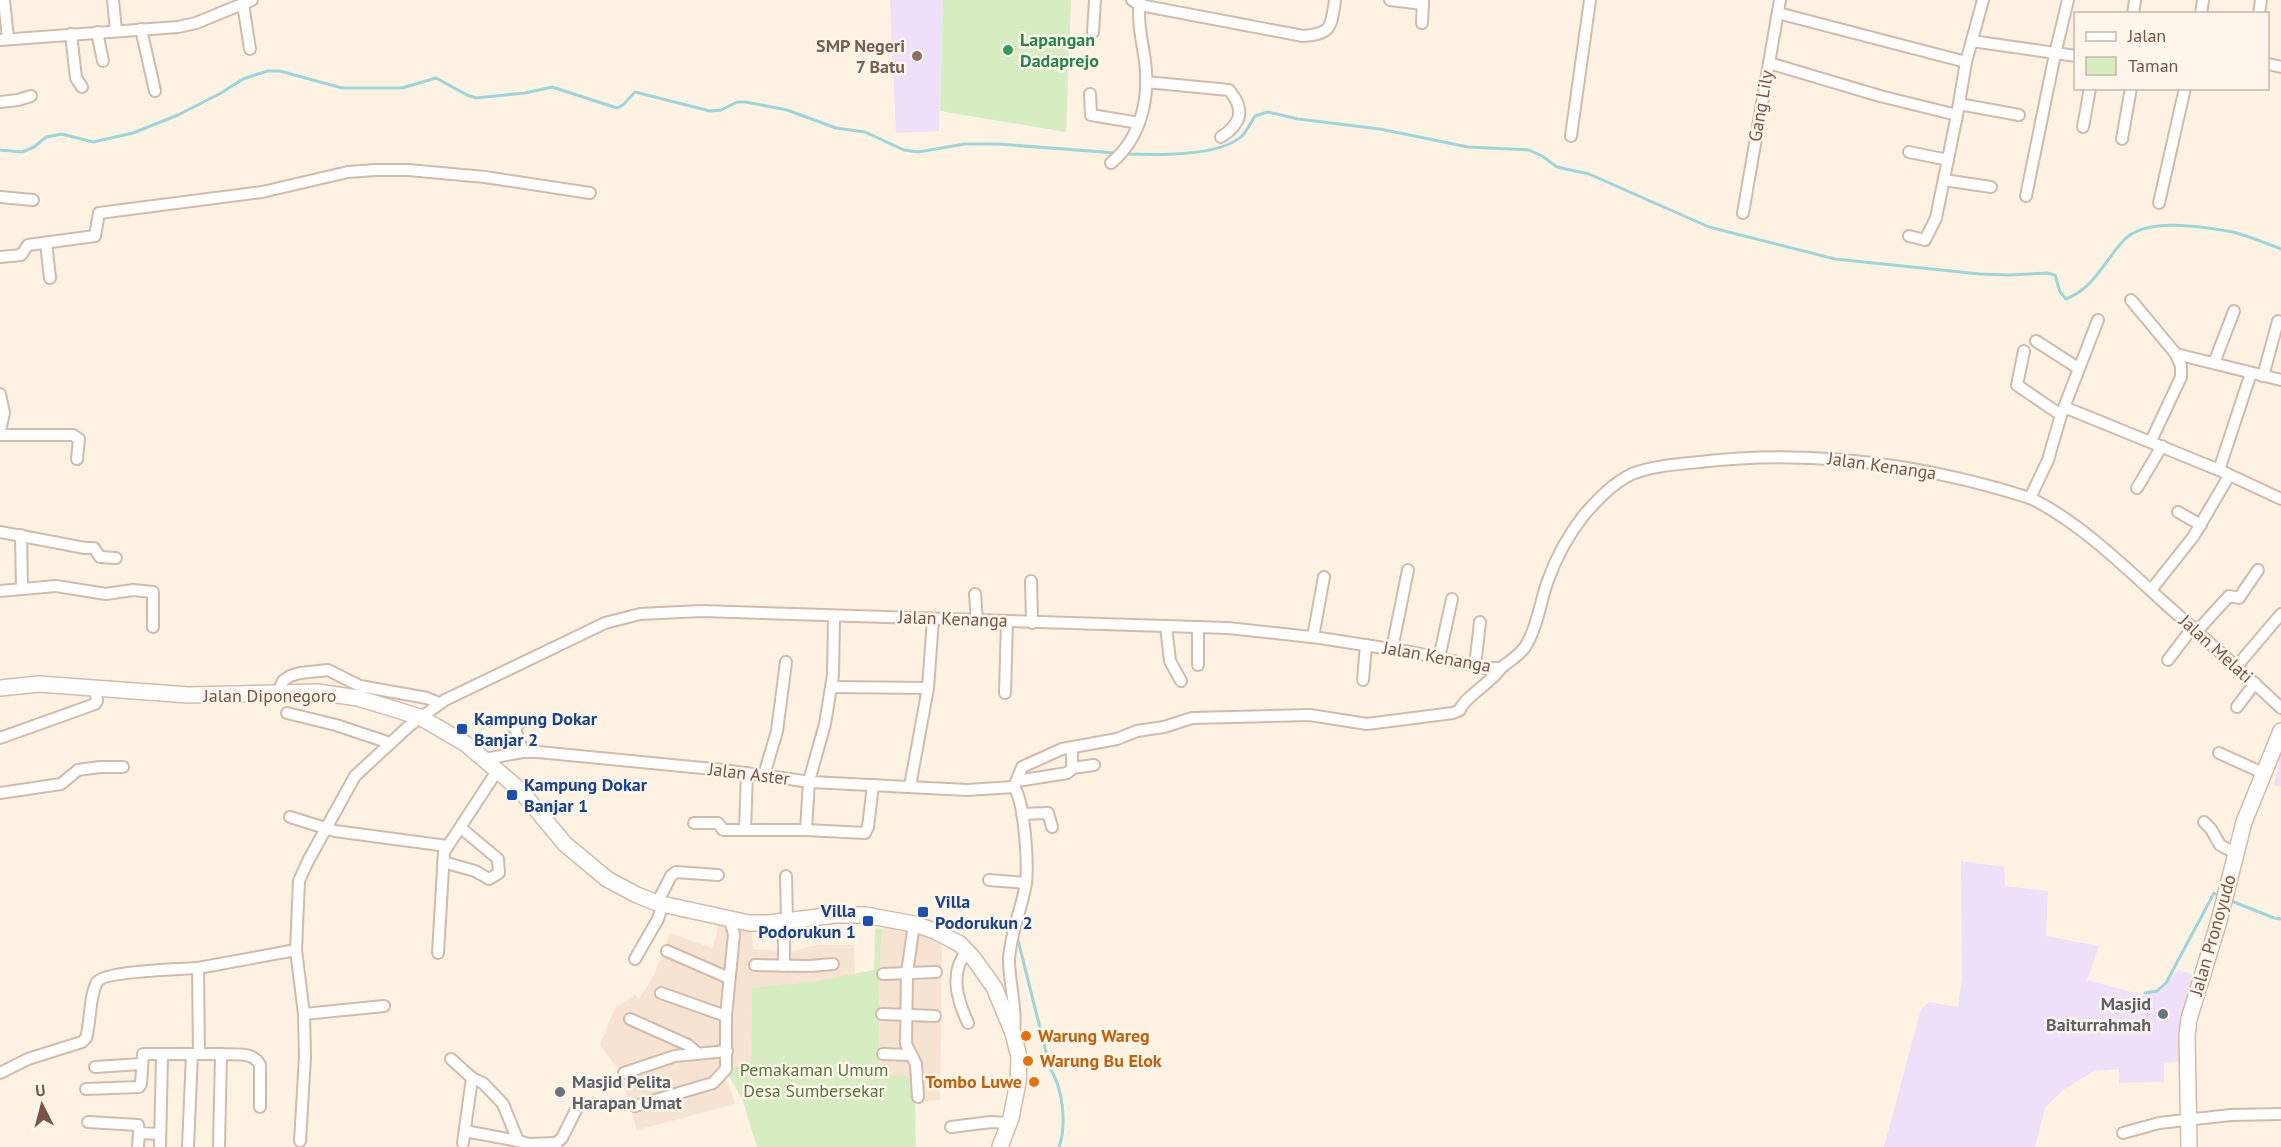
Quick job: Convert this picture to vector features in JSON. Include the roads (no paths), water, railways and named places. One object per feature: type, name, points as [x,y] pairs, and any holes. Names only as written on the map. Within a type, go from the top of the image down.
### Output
[{"type":"main road","name":"Jalan Diponegoro","points":[[0,688],[39,684],[96,695],[317,692],[358,698],[420,717],[466,744],[520,790],[565,844],[607,879],[660,903],[749,923],[835,915],[865,915],[914,924],[951,939],[967,951],[994,987],[1017,1048],[1019,1072],[1016,1095],[1000,1147]]},
{"type":"main road","name":"Jalan Pronoyudo","points":[[2189,1147],[2187,1035],[2189,1019],[2228,887],[2244,822],[2281,731]]},
{"type":"street","points":[[4,0],[4,39],[178,27],[196,23],[248,2],[250,49]]},
{"type":"street","points":[[113,0],[116,31]]},
{"type":"street","points":[[1093,32],[1095,0]]},
{"type":"street","points":[[1114,160],[1125,148],[1139,123],[1144,106],[1146,82],[1137,2],[1303,36],[1320,35],[1327,32],[1335,0]]},
{"type":"street","points":[[1390,0],[1423,2],[1422,23]]},
{"type":"street","points":[[1571,136],[1590,0]]},
{"type":"street","name":"Gang Lily","points":[[1743,213],[1780,0]]},
{"type":"street","points":[[1909,236],[1923,240],[1928,237],[1936,218],[1966,63],[1983,0]]},
{"type":"street","points":[[2026,196],[2068,0]]},
{"type":"street","points":[[1778,13],[1966,63]]},
{"type":"street","points":[[141,29],[156,92]]},
{"type":"street","points":[[97,32],[103,61]]},
{"type":"street","points":[[71,34],[76,78],[82,87]]},
{"type":"street","points":[[1972,41],[2074,56]]},
{"type":"street","points":[[1769,63],[1880,96],[1958,110],[2019,115]]},
{"type":"street","points":[[1146,82],[1229,90],[1238,104],[1239,119],[1234,129],[1221,137]]},
{"type":"street","points":[[2083,127],[2090,90]]},
{"type":"street","points":[[2122,139],[2130,90]]},
{"type":"street","points":[[2159,203],[2184,90]]},
{"type":"street","points":[[1090,94],[1091,115],[1139,123]]},
{"type":"street","points":[[0,102],[31,96]]},
{"type":"street","points":[[1909,152],[1948,160]]},
{"type":"street","points":[[0,257],[21,255],[26,246],[95,236],[99,213],[262,192],[360,170],[408,170],[462,175],[590,193]]},
{"type":"street","points":[[1944,180],[1991,187]]},
{"type":"street","points":[[0,197],[33,200]]},
{"type":"street","points":[[46,243],[50,278]]},
{"type":"street","points":[[2131,300],[2176,354],[2181,366],[2181,377],[2151,441]]},
{"type":"street","points":[[2214,363],[2234,311]]},
{"type":"street","points":[[2030,498],[2048,459],[2062,411],[2098,320]]},
{"type":"street","points":[[2263,376],[2278,321]]},
{"type":"street","points":[[2036,341],[2078,368]]},
{"type":"street","points":[[2025,351],[2017,385],[2062,411],[2151,441],[2224,473],[2280,494]]},
{"type":"street","points":[[2176,354],[2281,380]]},
{"type":"street","points":[[2151,590],[2201,525],[2224,473],[2251,374]]},
{"type":"street","points":[[0,393],[4,413],[0,430]]},
{"type":"street","points":[[0,435],[73,435],[80,439],[77,459]]},
{"type":"street","points":[[2137,488],[2162,446]]},
{"type":"street","name":"Jalan Kenanga","points":[[300,1141],[304,1014],[296,950],[298,881],[356,776],[420,717],[442,702],[605,623],[622,617],[702,611],[1228,628],[1313,637],[1392,649],[1475,666],[1501,668],[1523,649],[1530,637],[1548,582],[1576,525],[1613,485],[1637,472],[1733,458],[1801,456],[1891,465],[1933,472],[2030,498]]},
{"type":"street","name":"Jalan Melati","points":[[2030,498],[2048,508],[2086,536],[2151,590],[2281,708]]},
{"type":"street","points":[[2178,512],[2201,525]]},
{"type":"street","points":[[0,532],[94,548],[100,556],[116,558]]},
{"type":"street","points":[[21,535],[22,589]]},
{"type":"street","points":[[1392,649],[1408,570]]},
{"type":"street","points":[[2168,660],[2195,629],[2229,596],[2239,598],[2258,570]]},
{"type":"street","points":[[1313,637],[1324,578]]},
{"type":"street","points":[[1031,581],[1032,623]]},
{"type":"street","points":[[0,591],[65,586],[106,594],[150,590],[153,592],[153,627]]},
{"type":"street","points":[[975,594],[977,621]]},
{"type":"street","points":[[1440,658],[1452,599]]},
{"type":"street","points":[[2236,667],[2281,614]]},
{"type":"street","points":[[806,830],[809,782],[825,724],[831,687],[834,617]]},
{"type":"street","points":[[910,786],[928,688],[933,619]]},
{"type":"street","points":[[1005,693],[1007,622]]},
{"type":"street","points":[[1475,666],[1480,622]]},
{"type":"street","points":[[1166,626],[1170,661],[1181,681]]},
{"type":"street","points":[[1198,627],[1198,665]]},
{"type":"street","points":[[1363,680],[1366,645]]},
{"type":"street","points":[[764,775],[777,731],[786,662]]},
{"type":"street","points":[[1013,1033],[1010,946],[1026,883],[1022,814],[1016,784],[1019,770],[1025,765],[1049,753],[1117,739],[1142,730],[1164,728],[1192,718],[1310,715],[1367,724],[1453,713],[1460,710],[1464,701],[1490,682],[1501,668]]},
{"type":"street","points":[[285,693],[283,681],[290,676],[328,670],[360,686],[442,702]]},
{"type":"street","points":[[2236,706],[2255,683]]},
{"type":"street","points":[[831,687],[928,688]]},
{"type":"street","points":[[0,738],[96,695]]},
{"type":"street","points":[[287,713],[336,725],[390,743]]},
{"type":"street","points":[[523,752],[514,729],[520,722],[529,720]]},
{"type":"street","points":[[1071,747],[1072,768]]},
{"type":"street","name":"Jalan Aster","points":[[484,759],[523,752],[538,752],[747,773],[809,782],[967,790],[1016,784],[1068,773],[1072,768],[1094,765]]},
{"type":"street","points":[[2219,753],[2263,773]]},
{"type":"street","points":[[0,793],[61,784],[78,770],[123,767]]},
{"type":"street","points":[[438,953],[442,862],[447,846],[497,771]]},
{"type":"street","points":[[745,830],[747,773]]},
{"type":"street","points":[[694,823],[718,823],[723,830],[865,833],[868,827],[873,785]]},
{"type":"street","points":[[1022,814],[1048,813],[1052,827]]},
{"type":"street","points":[[290,817],[326,828],[447,846]]},
{"type":"street","points":[[2204,822],[2220,845],[2237,854]]},
{"type":"street","points":[[442,862],[475,871],[489,879],[499,873],[498,859],[461,828]]},
{"type":"street","points":[[635,959],[658,919],[660,903],[675,872],[718,875]]},
{"type":"street","points":[[784,966],[786,876]]},
{"type":"street","points":[[989,880],[1026,883]]},
{"type":"street","points":[[635,1106],[713,1083],[726,1069],[726,1016],[734,934],[729,918]]},
{"type":"street","points":[[734,934],[749,923]]},
{"type":"street","points":[[914,924],[907,973],[906,1044],[916,1064],[918,1097]]},
{"type":"street","points":[[0,1073],[28,1059],[82,1042],[89,1029],[96,987],[101,978],[122,974],[198,968],[296,950]]},
{"type":"street","points":[[667,951],[729,978]]},
{"type":"street","points":[[967,951],[958,963],[956,984],[959,1004],[968,1023]]},
{"type":"street","points":[[754,965],[833,964]]},
{"type":"street","points":[[188,1147],[196,1054],[198,968]]},
{"type":"street","points":[[883,974],[936,972]]},
{"type":"street","points":[[661,993],[726,1016]]},
{"type":"street","points":[[304,1014],[384,1006]]},
{"type":"street","points":[[882,1014],[935,1016]]},
{"type":"street","points":[[630,1019],[688,1045],[696,1053]]},
{"type":"street","points":[[624,1073],[665,1058],[727,1051]]},
{"type":"street","points":[[86,1089],[139,1087],[142,1054],[250,1056],[257,1059],[260,1065],[260,1107]]},
{"type":"street","points":[[219,1147],[221,1054]]},
{"type":"street","points":[[883,1054],[910,1055]]},
{"type":"street","points":[[160,1147],[162,1056]]},
{"type":"street","points":[[451,1059],[472,1078],[483,1083],[502,1104],[518,1140]]},
{"type":"street","points":[[95,1067],[141,1064]]},
{"type":"street","points":[[463,1143],[472,1078]]},
{"type":"street","points":[[465,1131],[529,1144],[556,1145],[562,1138],[580,1102]]},
{"type":"street","points":[[2123,1133],[2159,1123],[2188,1122],[2231,1115],[2281,1114]]},
{"type":"street","points":[[88,1122],[138,1125],[140,1133],[138,1147]]},
{"type":"street","points":[[951,1127],[991,1122],[1009,1123]]},
{"type":"street","points":[[140,1133],[160,1134]]},
{"type":"waterway","points":[[0,150],[22,152],[34,147],[46,137],[62,134],[93,142],[133,133],[178,115],[243,79],[267,71],[280,71],[342,88],[402,88],[436,78],[476,98],[525,93],[552,87],[617,108],[635,92],[710,111],[721,110],[737,102],[746,102],[787,110],[836,128],[865,132],[904,150],[918,152],[965,144],[998,144],[1116,153]]},
{"type":"waterway","points":[[1126,154],[1187,153],[1218,148],[1242,136],[1255,116],[1268,112],[1298,119],[1380,129],[1468,147],[1529,150],[1557,167],[1589,174],[1709,227],[1835,259],[1980,274],[2047,273],[2055,275],[2060,292],[2066,299],[2084,288],[2098,274],[2123,241],[2133,233],[2145,228],[2175,225],[2221,230],[2281,249]]},
{"type":"waterway","points":[[2145,993],[2157,991],[2166,983],[2214,893],[2220,896]]},
{"type":"waterway","points":[[2229,900],[2281,919]]},
{"type":"waterway","points":[[1017,936],[1050,1068],[1061,1096],[1063,1128],[1059,1147]]},
{"type":"place","name":"Lapangan Dadaprejo","points":[[1008,50]]},
{"type":"place","name":"SMP Negeri 7 Batu","points":[[917,56]]},
{"type":"place","name":"Kampung Dokar Banjar 2","points":[[462,729]]},
{"type":"place","name":"Kampung Dokar Banjar 1","points":[[512,795]]},
{"type":"place","name":"Villa Podorukun 2","points":[[923,912]]},
{"type":"place","name":"Villa Podorukun 1","points":[[868,921]]},
{"type":"place","name":"Masjid Baiturrahmah","points":[[2163,1014]]},
{"type":"place","name":"Warung Wareg","points":[[1026,1036]]},
{"type":"place","name":"Warung Bu Elok","points":[[1028,1061]]},
{"type":"place","name":"Tombo Luwe","points":[[1034,1082]]},
{"type":"place","name":"Masjid Pelita Harapan Umat","points":[[560,1092]]},
{"type":"park label","name":"Pemakaman Umum Desa Sumbersekar","points":[[814,1080]]}]
